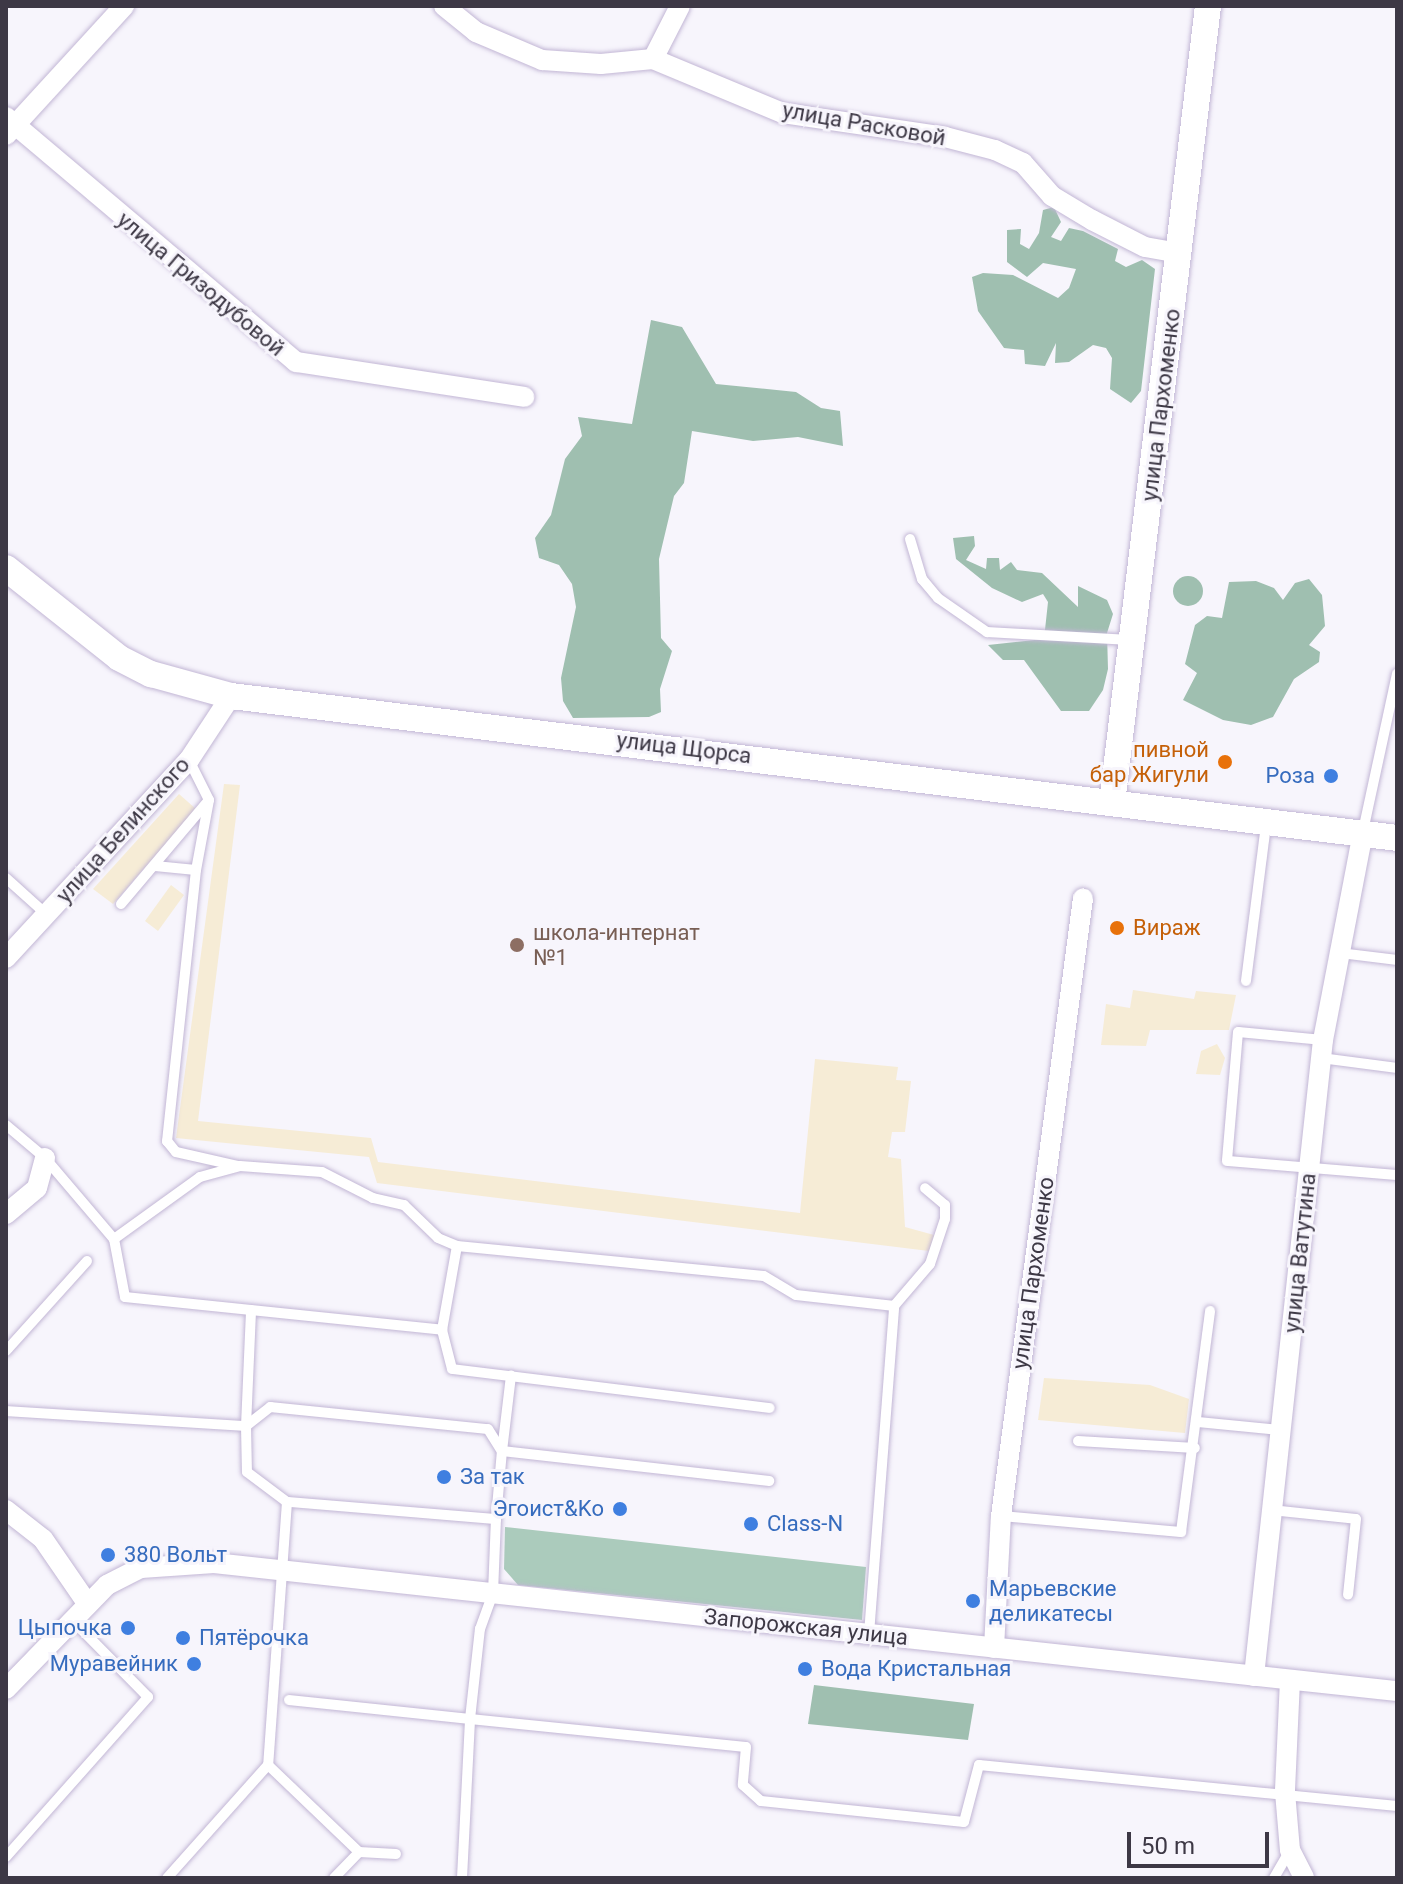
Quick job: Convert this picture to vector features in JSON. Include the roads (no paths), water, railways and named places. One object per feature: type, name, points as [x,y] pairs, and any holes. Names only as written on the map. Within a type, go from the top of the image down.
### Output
[{"type":"main road","name":"улица Пархоменко","points":[[1112,803],[1208,6]]},
{"type":"main road","name":"улица Щорса","points":[[6,568],[119,658],[151,674],[231,696],[1397,838]]},
{"type":"street","points":[[8,127],[124,6]]},
{"type":"street","name":"улица Расковой","points":[[444,6],[476,32],[542,60],[601,64],[653,59],[783,113],[945,137],[995,150],[1023,163],[1052,196],[1092,220],[1145,247],[1180,253]]},
{"type":"street","points":[[653,59],[680,6]]},
{"type":"street","name":"улица Гризодубовой","points":[[8,127],[296,362],[524,397]]},
{"type":"street","name":"улица Белинского","points":[[6,958],[189,760],[231,696]]},
{"type":"street","name":"улица Ватутина","points":[[1254,1676],[1322,1049],[1363,833]]},
{"type":"street","name":"улица Пархоменко","points":[[994,1648],[1001,1516],[1083,898]]},
{"type":"street","points":[[6,1214],[37,1188],[45,1158]]},
{"type":"street","points":[[6,1510],[43,1539],[87,1603]]},
{"type":"street","name":"Запорожская улица","points":[[6,1689],[107,1585],[141,1568],[214,1563],[1397,1691]]},
{"type":"street","points":[[1290,1680],[1285,1792],[1290,1850],[1304,1878]]},
{"type":"lane","points":[[910,539],[922,579],[938,598],[987,632],[1130,640]]},
{"type":"lane","points":[[1363,833],[1397,674]]},
{"type":"lane","points":[[189,760],[209,800],[196,870],[167,1141],[176,1152],[240,1166],[322,1172],[373,1198],[404,1205],[438,1238],[457,1246],[764,1276],[796,1295],[894,1306]]},
{"type":"lane","points":[[121,904],[209,800]]},
{"type":"lane","points":[[1246,981],[1266,822]]},
{"type":"lane","points":[[155,866],[196,870]]},
{"type":"lane","points":[[6,878],[46,914]]},
{"type":"lane","points":[[1340,953],[1397,960]]},
{"type":"lane","points":[[1397,1068],[1238,1032],[1227,1161],[1397,1175]]},
{"type":"lane","points":[[6,1125],[45,1158],[114,1239],[125,1297],[442,1330]]},
{"type":"lane","points":[[114,1239],[200,1177],[240,1166]]},
{"type":"lane","points":[[869,1634],[894,1306],[930,1264],[945,1219],[945,1205],[925,1188]]},
{"type":"lane","points":[[457,1246],[442,1330],[452,1369],[770,1408]]},
{"type":"lane","points":[[6,1351],[87,1261]]},
{"type":"lane","points":[[251,1310],[247,1472],[287,1502],[496,1519]]},
{"type":"lane","points":[[1001,1516],[1181,1532],[1195,1448],[1210,1311]]},
{"type":"lane","points":[[462,1878],[470,1719],[480,1629],[493,1593],[496,1519],[511,1376]]},
{"type":"lane","points":[[6,1411],[246,1426],[270,1407],[488,1429],[502,1451]]},
{"type":"lane","points":[[1198,1422],[1280,1430]]},
{"type":"lane","points":[[1078,1441],[1195,1448]]},
{"type":"lane","points":[[502,1451],[769,1481]]},
{"type":"lane","points":[[167,1878],[268,1765],[287,1502]]},
{"type":"lane","points":[[1271,1510],[1356,1519],[1348,1595]]},
{"type":"lane","points":[[6,1857],[148,1697],[72,1620]]},
{"type":"lane","points":[[289,1700],[746,1747],[743,1785],[761,1801],[964,1822],[979,1765],[1285,1792],[1397,1806]]},
{"type":"lane","points":[[268,1765],[359,1852],[396,1854]]},
{"type":"lane","points":[[1274,1878],[1290,1850]]},
{"type":"lane","points":[[334,1878],[359,1852]]},
{"type":"place","name":"пивной бар Жигули","points":[[1225,762]]},
{"type":"place","name":"Роза","points":[[1331,776]]},
{"type":"place","name":"Вираж","points":[[1117,928]]},
{"type":"place","name":"школа-интернат №1","points":[[517,945]]},
{"type":"place","name":"За так","points":[[444,1477]]},
{"type":"place","name":"Эгоист&Kо","points":[[620,1509]]},
{"type":"place","name":"Class-N","points":[[751,1524]]},
{"type":"place","name":"380 Вольт","points":[[108,1555]]},
{"type":"place","name":"Марьевские деликатесы","points":[[973,1601]]},
{"type":"place","name":"Цыпочка","points":[[128,1628]]},
{"type":"place","name":"Пятёрочка","points":[[183,1638]]},
{"type":"place","name":"Муравейник","points":[[194,1664]]},
{"type":"place","name":"Вода Кристальная","points":[[805,1669]]}]
